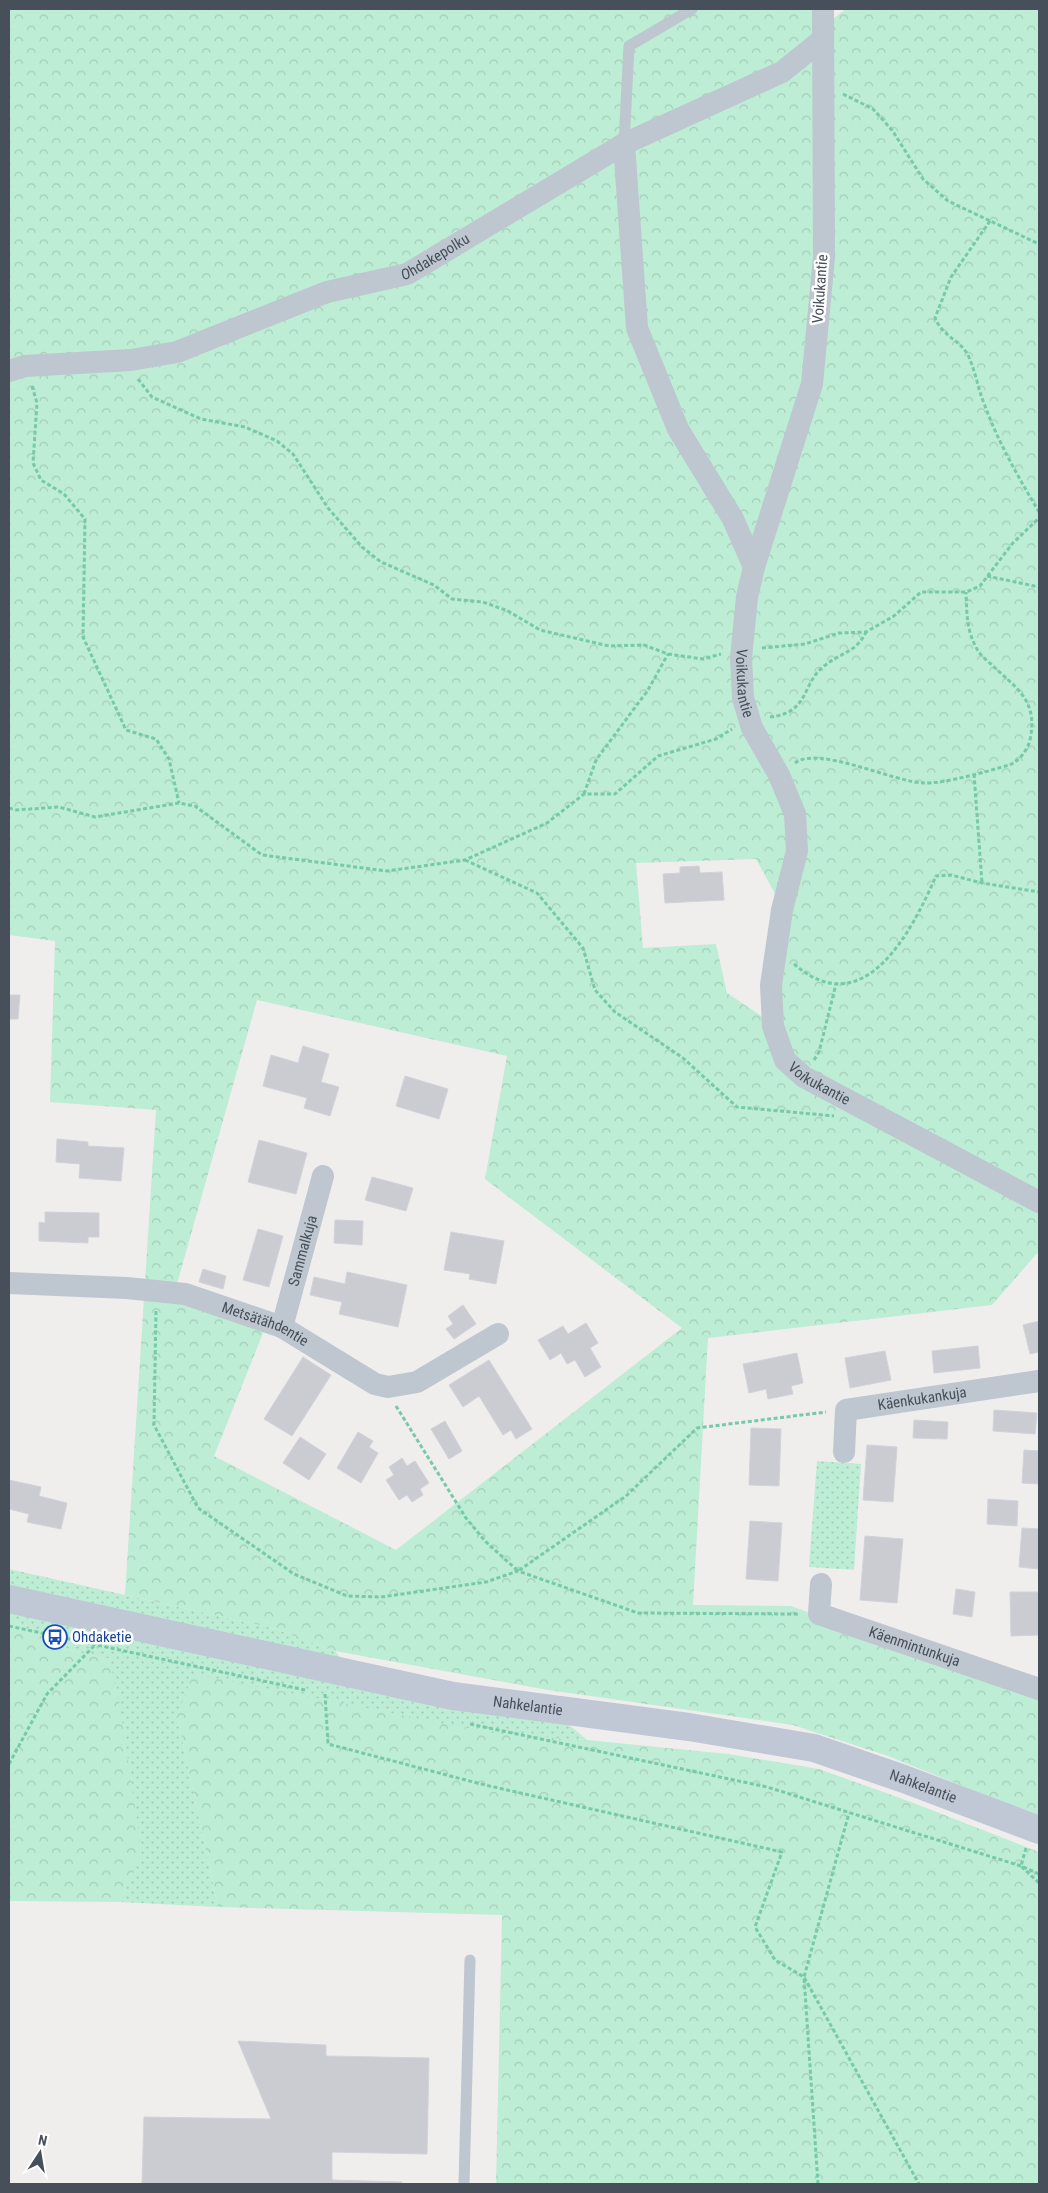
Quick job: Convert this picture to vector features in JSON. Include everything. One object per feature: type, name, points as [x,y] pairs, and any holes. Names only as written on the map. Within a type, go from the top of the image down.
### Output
[{"type":"main road","name":"Nahkelantie","points":[[9,1599],[453,1696],[689,1727],[814,1748],[904,1779],[1039,1830]]},
{"type":"street","name":"Voikukantie","points":[[823,9],[824,257],[812,384],[754,567],[747,597],[742,650],[743,698],[749,719],[752,728],[779,775],[795,814],[797,851],[782,910],[771,985],[773,1026],[785,1060],[804,1077],[1039,1202]]},
{"type":"street","name":"Ohdakepolku","points":[[17,369],[131,360],[177,352],[327,292],[407,274],[624,144],[782,72],[823,39]]},
{"type":"street","points":[[624,144],[637,328],[678,429],[733,519],[754,567]]},
{"type":"street","name":"Sammalkuja","points":[[282,1327],[323,1176]]},
{"type":"street","name":"Metsätähdentie","points":[[9,1282],[185,1294],[282,1327],[375,1384],[388,1387]]},
{"type":"street","points":[[388,1387],[417,1382],[498,1334]]},
{"type":"street","name":"Käenkukankuja","points":[[846,1410],[1039,1381]]},
{"type":"street","points":[[844,1452],[846,1410]]},
{"type":"street","points":[[819,1614],[821,1584]]},
{"type":"street","name":"Käenmintunkuja","points":[[819,1614],[1039,1689]]},
{"type":"lane","points":[[624,144],[630,46],[692,9]]},
{"type":"lane","points":[[464,2184],[470,1960]]},
{"type":"path","points":[[823,84],[873,109],[892,130],[923,179],[948,201],[1039,244]]},
{"type":"path","points":[[990,221],[951,277],[935,318],[940,329],[966,352],[977,376],[984,405],[1009,462],[1039,512]]},
{"type":"path","points":[[131,360],[139,382],[152,397],[201,420],[246,427],[277,441],[293,454],[328,508],[362,547],[381,562],[434,585],[452,599],[483,602],[508,611],[540,630],[609,646],[644,645],[668,654],[703,659],[742,650],[805,644],[839,633],[866,632],[894,616],[921,592],[966,592],[980,586],[1012,544],[1039,518]]},
{"type":"path","points":[[17,369],[37,403],[33,464],[41,480],[64,494],[85,519],[84,637],[126,730],[156,739],[169,759],[178,803]]},
{"type":"path","points":[[987,576],[1039,588]]},
{"type":"path","points":[[779,775],[800,759],[836,759],[894,779],[925,784],[1012,764],[1028,748],[1033,724],[1025,696],[979,653],[967,628],[966,592]]},
{"type":"path","points":[[584,794],[616,794],[658,756],[716,739],[749,719],[785,715],[798,704],[823,666],[860,644],[866,632]]},
{"type":"path","points":[[9,808],[16,810],[59,807],[95,817],[178,803],[195,806],[262,854],[387,872],[465,860],[547,823],[584,794],[596,760],[648,690],[668,654]]},
{"type":"path","points":[[974,774],[982,883]]},
{"type":"path","points":[[465,860],[537,893],[582,948],[595,990],[615,1012],[683,1058],[737,1107],[832,1117],[850,1112],[855,1105]]},
{"type":"path","points":[[776,949],[806,976],[836,984],[850,984],[870,975],[902,944],[920,913],[936,876],[951,875],[982,883],[1039,892]]},
{"type":"path","points":[[804,1077],[819,1052],[836,984]]},
{"type":"path","points":[[157,1291],[154,1424],[198,1508],[294,1574],[347,1596],[381,1597],[486,1582],[518,1571],[626,1496],[697,1428],[846,1410]]},
{"type":"path","points":[[388,1387],[398,1411],[466,1518],[485,1540],[518,1571],[638,1613],[819,1614]]},
{"type":"path","points":[[9,1626],[94,1646],[334,1696]]},
{"type":"path","points":[[9,1764],[47,1694],[94,1646]]},
{"type":"path","points":[[324,1694],[328,1744],[485,1785],[782,1852],[756,1927],[775,1960],[804,1976],[919,2184]]},
{"type":"path","points":[[462,1722],[767,1788],[1021,1866],[1039,1874]]},
{"type":"path","points":[[818,2184],[804,1976],[850,1813]]},
{"type":"path","points":[[1021,1866],[1039,1883]]},
{"type":"green space","points":[[9,9],[816,9],[817,256],[806,382],[734,658],[776,783],[793,850],[778,899],[756,859],[636,863],[643,948],[716,944],[727,993],[766,1019],[778,1061],[1039,1209],[1039,1251],[992,1305],[708,1338],[693,1605],[791,1606],[1039,1696],[1039,1817],[888,1756],[793,1725],[548,1690],[335,1651],[273,1628],[125,1595],[156,1110],[50,1102],[55,941],[9,935]],"holes":[[[257,1000],[507,1056],[485,1179],[682,1328],[396,1550],[214,1456],[265,1328],[173,1298]]]},
{"type":"green space","points":[[846,9],[1039,9],[1039,1194],[809,1075],[790,1056],[779,1025],[778,984],[803,851],[748,699],[754,597],[819,385],[829,22]]},
{"type":"green space","points":[[817,1461],[861,1464],[854,1570],[809,1567]]},
{"type":"green space","points":[[9,1569],[273,1628],[335,1651],[367,1688],[566,1722],[587,1740],[177,1716],[218,1907],[120,1902],[141,1853],[109,1659],[72,1651],[9,1620]]},
{"type":"green space","points":[[9,1620],[72,1651],[109,1659],[118,1693],[142,1854],[120,1902],[9,1901]]},
{"type":"green space","points":[[193,1674],[498,1734],[587,1740],[728,1754],[819,1769],[911,1802],[1039,1852],[1039,2184],[496,2184],[502,1915],[218,1907],[177,1716]]},
{"type":"building","points":[[699,866],[700,873],[722,872],[724,900],[665,903],[663,874],[680,873],[680,867]]},
{"type":"building","points":[[9,995],[20,995],[18,1019],[9,1019]]},
{"type":"building","points":[[303,1046],[329,1054],[321,1082],[339,1087],[330,1116],[304,1108],[307,1098],[263,1086],[271,1055],[298,1063]]},
{"type":"building","points":[[405,1076],[448,1089],[439,1119],[396,1106]]},
{"type":"building","points":[[57,1139],[88,1142],[88,1146],[124,1148],[121,1181],[79,1178],[80,1164],[56,1162]]},
{"type":"building","points":[[259,1140],[307,1153],[296,1194],[248,1182]]},
{"type":"building","points":[[372,1177],[413,1188],[406,1211],[365,1200]]},
{"type":"building","points":[[45,1212],[99,1213],[99,1237],[88,1237],[88,1243],[39,1241],[39,1222],[45,1223]]},
{"type":"building","points":[[335,1220],[363,1221],[362,1245],[334,1243]]},
{"type":"building","points":[[258,1229],[283,1236],[269,1287],[243,1280]]},
{"type":"building","points":[[451,1232],[504,1241],[496,1284],[469,1279],[470,1274],[444,1270]]},
{"type":"building","points":[[203,1269],[226,1276],[223,1289],[199,1282]]},
{"type":"building","points":[[347,1272],[407,1285],[398,1327],[339,1314],[342,1302],[310,1295],[314,1277],[345,1284]]},
{"type":"building","points":[[463,1305],[476,1324],[454,1339],[446,1329],[453,1324],[448,1316]]},
{"type":"building","points":[[1039,1321],[1039,1352],[1030,1354],[1023,1325]]},
{"type":"building","points":[[586,1323],[598,1343],[590,1348],[601,1367],[585,1377],[575,1360],[567,1364],[561,1353],[550,1360],[538,1340],[563,1326],[568,1334]]},
{"type":"building","points":[[978,1346],[980,1368],[934,1373],[932,1351]]},
{"type":"building","points":[[885,1351],[891,1380],[850,1388],[845,1358]]},
{"type":"building","points":[[797,1353],[803,1383],[791,1386],[793,1394],[768,1399],[766,1389],[749,1393],[743,1364]]},
{"type":"building","points":[[303,1357],[331,1375],[292,1436],[264,1419]]},
{"type":"building","points":[[489,1360],[532,1429],[516,1439],[511,1430],[503,1435],[479,1396],[463,1407],[449,1385]]},
{"type":"building","points":[[994,1410],[1037,1413],[1035,1434],[993,1431]]},
{"type":"building","points":[[914,1420],[948,1422],[947,1439],[913,1438]]},
{"type":"building","points":[[445,1421],[462,1451],[449,1459],[431,1429]]},
{"type":"building","points":[[751,1428],[781,1429],[779,1486],[749,1485]]},
{"type":"building","points":[[358,1432],[373,1441],[369,1447],[378,1453],[361,1483],[337,1468]]},
{"type":"building","points":[[300,1437],[326,1454],[309,1480],[283,1463]]},
{"type":"building","points":[[867,1445],[897,1447],[893,1502],[863,1500]]},
{"type":"building","points":[[1024,1450],[1039,1451],[1039,1484],[1022,1483]]},
{"type":"building","points":[[402,1458],[407,1466],[415,1461],[429,1483],[420,1489],[423,1495],[412,1502],[407,1495],[399,1500],[386,1480],[394,1475],[389,1467]]},
{"type":"building","points":[[9,1480],[41,1487],[39,1496],[67,1503],[61,1529],[27,1522],[29,1514],[9,1509]]},
{"type":"building","points":[[988,1499],[1018,1501],[1017,1526],[987,1524]]},
{"type":"building","points":[[750,1521],[782,1523],[778,1581],[746,1579]]},
{"type":"building","points":[[1022,1528],[1039,1529],[1039,1569],[1019,1567]]},
{"type":"building","points":[[865,1536],[903,1539],[897,1603],[860,1600]]},
{"type":"building","points":[[956,1589],[975,1592],[972,1617],[953,1614]]},
{"type":"building","points":[[1010,1592],[1039,1592],[1039,1635],[1011,1636]]},
{"type":"building","points":[[238,2041],[326,2045],[326,2056],[429,2058],[427,2154],[332,2152],[332,2180],[402,2182],[402,2184],[142,2184],[144,2117],[271,2119]]},
{"type":"place","name":"Ohdaketie","points":[[55,1637]]}]
